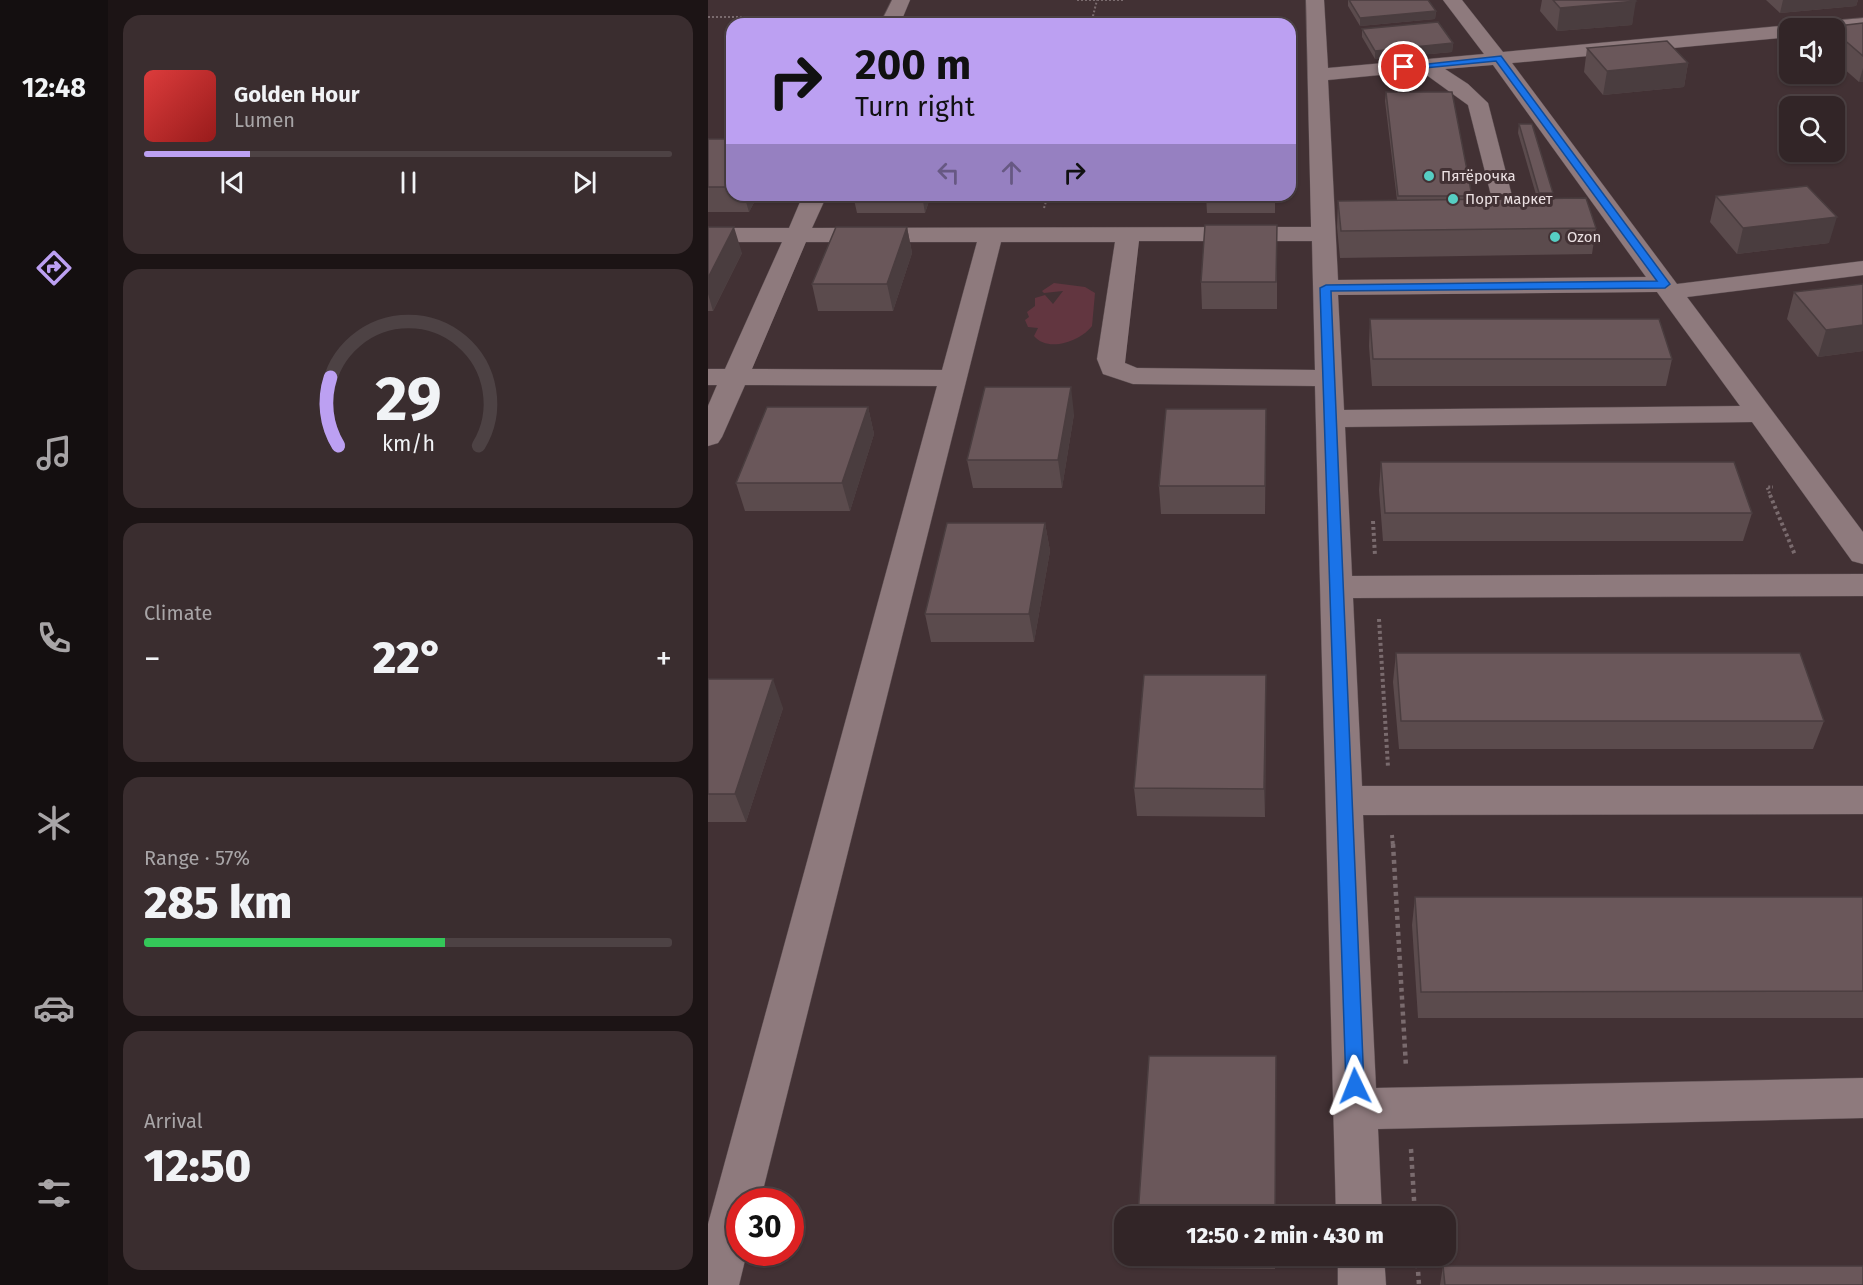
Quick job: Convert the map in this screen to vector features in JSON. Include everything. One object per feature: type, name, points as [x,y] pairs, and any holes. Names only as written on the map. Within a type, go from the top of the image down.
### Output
[{"type":"street","points":[[893,18],[901,0]]},
{"type":"street","points":[[1315,0],[1359,1206]]},
{"type":"street","points":[[1452,0],[1498,58],[1601,213],[1667,288],[1863,554]]},
{"type":"street","points":[[1845,26],[1863,24]]},
{"type":"street","points":[[1318,75],[1779,32]]},
{"type":"street","points":[[1425,65],[1461,88],[1478,104],[1501,198],[1507,205],[1534,214],[1567,213]]},
{"type":"street","points":[[708,437],[812,201]]},
{"type":"street","points":[[708,235],[1324,234]]},
{"type":"street","points":[[715,1285],[991,235]]},
{"type":"street","points":[[1128,235],[1110,359],[1113,368],[1133,376],[1329,378]]},
{"type":"street","points":[[1326,288],[1667,288],[1863,268]]},
{"type":"street","points":[[708,377],[953,378]]},
{"type":"street","points":[[1330,418],[1760,414]]},
{"type":"street","points":[[1336,587],[1863,585]]},
{"type":"street","points":[[1344,800],[1390,802],[1863,800]]},
{"type":"street","points":[[1356,1108],[1408,1109],[1863,1098]]},
{"type":"street","points":[[1361,1266],[1362,1285]]},
{"type":"path","points":[[1077,0],[1125,0]]},
{"type":"path","points":[[1097,0],[1092,18],[1221,17]]},
{"type":"path","points":[[708,17],[790,17]]},
{"type":"path","points":[[1777,487],[1767,487],[1797,560],[1785,560]]},
{"type":"path","points":[[1387,559],[1375,559],[1414,1206]]},
{"type":"path","points":[[1418,1266],[1419,1285]]},
{"type":"shaded area","points":[[1054,283],[1085,287],[1095,293],[1092,326],[1073,340],[1047,344],[1034,336],[1038,328],[1028,327],[1025,320],[1029,317],[1027,312],[1035,306],[1035,298],[1045,295],[1053,304],[1063,291],[1044,293],[1042,291]]},
{"type":"building","points":[[1349,0],[1428,0],[1436,11],[1360,18]]},
{"type":"building","points":[[1553,0],[1635,0],[1636,1],[1560,8]]},
{"type":"building","points":[[1438,22],[1453,43],[1375,51],[1362,29]]},
{"type":"building","points":[[1863,23],[1863,56],[1845,40],[1845,25]]},
{"type":"building","points":[[1667,41],[1688,63],[1607,71],[1587,48]]},
{"type":"building","name":"Пятёрочка","points":[[1386,92],[1452,92],[1472,196],[1398,196]]},
{"type":"building","points":[[1519,124],[1532,124],[1553,193],[1539,193]]},
{"type":"building","points":[[708,139],[726,139],[726,187],[708,187]]},
{"type":"building","points":[[1807,186],[1837,217],[1743,228],[1716,196]]},
{"type":"building","points":[[1586,198],[1596,228],[1341,231],[1338,201]]},
{"type":"building","points":[[1205,225],[1277,225],[1276,282],[1201,282]]},
{"type":"building","points":[[708,227],[734,227],[708,278]]},
{"type":"building","points":[[836,227],[907,227],[887,284],[812,284]]},
{"type":"building","points":[[1863,284],[1863,325],[1826,330],[1794,292]]},
{"type":"building","points":[[1370,319],[1659,319],[1672,359],[1373,359]]},
{"type":"building","points":[[985,387],[1071,387],[1058,460],[967,460]]},
{"type":"building","points":[[767,407],[868,407],[842,483],[736,483]]},
{"type":"building","points":[[1166,409],[1266,409],[1265,486],[1159,486]]},
{"type":"building","points":[[1381,462],[1734,462],[1752,513],[1385,513]]},
{"type":"building","points":[[947,523],[1045,523],[1029,614],[925,614]]},
{"type":"building","points":[[1396,653],[1800,653],[1824,721],[1401,721]]},
{"type":"building","points":[[1144,675],[1266,675],[1264,789],[1134,788]]},
{"type":"building","points":[[708,679],[773,679],[735,794],[708,794]]},
{"type":"building","points":[[1415,897],[1863,897],[1863,991],[1421,992]]},
{"type":"building","points":[[1149,1056],[1276,1056],[1275,1206],[1139,1206]]},
{"type":"building","points":[[1443,1266],[1863,1266],[1863,1285],[1445,1285]]},
{"type":"place","name":"Пятёрочка","points":[[1429,176]]},
{"type":"place","name":"Порт маркет","points":[[1453,199]]},
{"type":"place","name":"Ozon","points":[[1555,237]]},
{"type":"route","points":[[1355,1086],[1326,288],[1665,284],[1498,58],[1404,67]]}]
